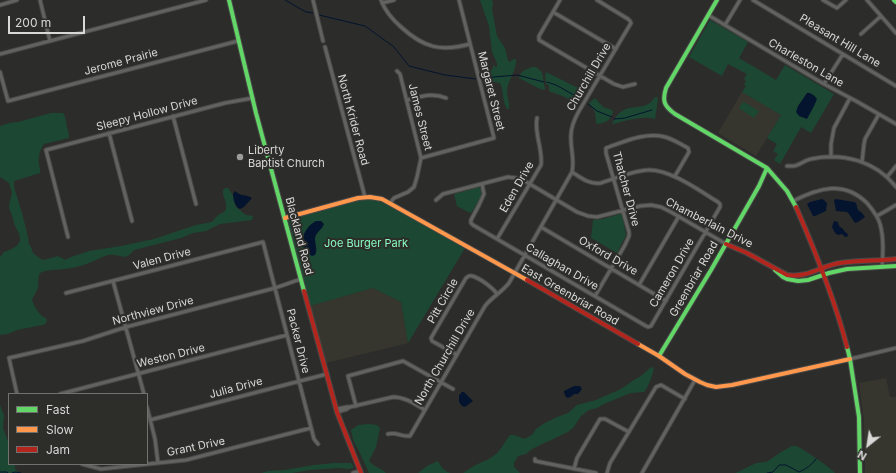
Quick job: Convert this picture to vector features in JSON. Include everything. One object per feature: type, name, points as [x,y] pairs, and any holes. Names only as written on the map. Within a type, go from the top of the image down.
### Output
[{"type":"street","points":[[0,5],[17,0]]},
{"type":"street","points":[[40,0],[50,41]]},
{"type":"street","points":[[0,54],[206,0]]},
{"type":"street","name":"Blackland Road","points":[[229,0],[238,41],[327,374],[337,410],[360,472]]},
{"type":"street","points":[[313,0],[323,41]]},
{"type":"street","points":[[394,0],[382,2],[389,15],[417,40],[435,47],[446,48],[458,48],[470,44]]},
{"type":"street","name":"Margaret Street","points":[[422,158],[494,138],[459,0]]},
{"type":"street","points":[[560,0],[538,36],[538,39],[620,87],[635,84]]},
{"type":"street","name":"Churchill Drive","points":[[514,273],[572,172],[574,160],[570,136],[571,128],[576,117],[630,25],[630,21],[628,19],[597,0]]},
{"type":"street","points":[[717,0],[666,88],[664,94],[664,104],[667,108],[680,117],[766,168],[787,191],[793,201],[821,269],[842,328],[850,359],[859,417],[860,473]]},
{"type":"street","points":[[725,26],[740,0]]},
{"type":"street","name":"Pleasant Hill Lane","points":[[754,0],[896,86]]},
{"type":"street","points":[[823,0],[837,8],[846,0]]},
{"type":"street","points":[[867,0],[896,33]]},
{"type":"street","points":[[553,12],[616,49]]},
{"type":"street","name":"Charleston Lane","points":[[708,16],[896,124]]},
{"type":"street","points":[[861,34],[882,16]]},
{"type":"street","name":"Jerome Prairie","points":[[0,72],[8,101],[238,41]]},
{"type":"street","name":"North Krider Road","points":[[325,47],[365,197]]},
{"type":"street","points":[[824,84],[843,54]]},
{"type":"street","name":"James Street","points":[[390,203],[394,198],[408,192],[414,186],[422,158],[400,74],[397,71]]},
{"type":"street","points":[[407,100],[426,95],[442,96],[446,98]]},
{"type":"street","name":"Sleepy Hollow Drive","points":[[68,237],[46,150],[224,103],[253,98]]},
{"type":"street","points":[[831,156],[831,144],[834,128],[850,98]]},
{"type":"street","points":[[862,162],[864,144],[868,132],[879,114]]},
{"type":"street","points":[[173,116],[196,204]]},
{"type":"street","name":"Eden Drive","points":[[497,239],[541,165],[536,125],[537,118]]},
{"type":"street","points":[[109,133],[132,221]]},
{"type":"street","name":"Thatcher Drive","points":[[595,296],[629,236],[624,210],[613,179],[606,148],[642,136],[657,135],[674,140],[689,150],[675,176]]},
{"type":"street","points":[[787,166],[794,166],[809,159],[831,156],[846,158],[862,162],[872,167],[887,177],[896,187]]},
{"type":"street","points":[[887,177],[896,166]]},
{"type":"street","name":"Greenbriar Road","points":[[659,356],[726,244],[758,186],[766,168]]},
{"type":"street","points":[[572,172],[591,183],[596,184],[601,184],[639,171],[648,170],[675,176]]},
{"type":"street","name":"Cameron Drive","points":[[647,327],[652,325],[720,207],[719,203],[675,176]]},
{"type":"street","name":"Chamberlain Drive","points":[[436,200],[443,194],[508,177],[516,178],[523,180],[577,212],[588,216],[597,217],[640,206],[651,205],[661,207],[726,244],[747,253],[787,275],[799,277],[842,262],[896,259]]},
{"type":"street","name":"Callaghan Drive","points":[[482,184],[484,194],[471,221],[473,225],[647,327]]},
{"type":"street","points":[[793,201],[807,194],[831,188],[842,189],[856,194],[872,208],[880,222],[882,234],[882,267]]},
{"type":"street","name":"East Greenbriar Road","points":[[285,218],[358,198],[379,198],[659,356],[666,362],[705,385],[723,387],[850,359]]},
{"type":"street","points":[[876,216],[896,205]]},
{"type":"street","points":[[639,285],[679,216]]},
{"type":"street","name":"Oxford Drive","points":[[541,227],[666,301]]},
{"type":"street","name":"Valen Drive","points":[[66,293],[263,242]]},
{"type":"street","name":"Packer Drive","points":[[263,242],[311,428],[314,439],[318,444]]},
{"type":"street","name":"Chamberlain Drive","points":[[771,266],[783,277],[792,281],[803,281],[847,269],[896,266]]},
{"type":"street","name":"North Churchill Drive","points":[[388,434],[393,433],[406,437],[410,436],[485,306],[508,284],[514,273]]},
{"type":"street","name":"Pitt Circle","points":[[457,355],[433,341],[431,338],[466,278],[473,276],[490,286],[498,294]]},
{"type":"street","name":"Northview Drive","points":[[17,393],[9,358],[83,341],[126,327],[276,288],[301,279]]},
{"type":"street","points":[[113,281],[144,393]]},
{"type":"street","name":"Weston Drive","points":[[66,393],[287,335]]},
{"type":"street","points":[[850,359],[896,348]]},
{"type":"street","points":[[356,406],[348,376],[403,361],[453,389]]},
{"type":"street","name":"Julia Drive","points":[[150,420],[327,374]]},
{"type":"street","points":[[642,473],[695,380]]},
{"type":"street","points":[[607,473],[610,463],[654,388],[660,385],[685,399]]},
{"type":"street","points":[[337,410],[393,397],[406,399],[425,410]]},
{"type":"street","points":[[148,411],[155,439],[158,464]]},
{"type":"street","points":[[574,469],[577,458],[600,418],[605,419],[629,432]]},
{"type":"street","name":"Grant Drive","points":[[148,465],[186,460],[311,428]]},
{"type":"street","points":[[535,459],[535,461],[596,473]]},
{"type":"street","name":"Grant Drive","points":[[86,465],[101,469],[147,465]]},
{"type":"street","points":[[352,473],[360,472]]},
{"type":"shaded area","points":[[742,92],[781,115],[756,156],[718,133]]},
{"type":"shaded area","points":[[373,288],[401,302],[408,343],[326,363],[310,306]]},
{"type":"shaded area","points":[[886,378],[890,397],[896,397],[896,473],[865,473],[864,420],[859,383]]},
{"type":"green space","points":[[480,0],[492,0],[492,9],[497,36],[505,48],[509,62],[516,59],[515,67],[507,90],[509,109],[505,106],[500,83],[488,81],[485,76],[484,72],[493,69],[493,65],[497,67],[497,63],[492,52],[489,26]]},
{"type":"green space","points":[[710,20],[748,42],[739,58],[776,80],[785,65],[834,94],[811,133],[801,127],[780,164],[774,160],[778,154],[773,151],[777,144],[767,138],[781,115],[742,92],[746,86],[744,85],[746,81],[744,79],[747,74],[728,64],[722,76],[689,57]]},
{"type":"green space","points":[[532,67],[536,67],[542,72],[544,90],[519,78],[522,72]]},
{"type":"green space","points":[[546,72],[585,90],[582,98],[576,106],[564,97],[550,92],[545,78]]},
{"type":"green space","points":[[655,97],[658,99],[655,119],[639,118],[612,124],[622,111],[628,108],[644,106]]},
{"type":"green space","points":[[595,98],[603,107],[612,110],[612,115],[608,121],[597,124],[595,112],[589,103]]},
{"type":"green space","points":[[744,102],[759,111],[754,118],[739,108]]},
{"type":"green space","points":[[51,113],[63,113],[66,120],[69,138],[44,144],[41,148],[39,156],[40,173],[14,181],[14,187],[29,244],[33,253],[41,259],[44,260],[58,256],[65,260],[89,251],[154,239],[196,225],[212,222],[226,209],[223,194],[223,190],[225,188],[228,188],[234,197],[236,207],[246,215],[253,216],[252,220],[220,224],[206,231],[193,233],[181,238],[134,250],[131,254],[125,257],[109,255],[80,266],[49,270],[40,273],[37,289],[32,300],[37,310],[46,318],[47,321],[42,325],[0,335],[0,257],[4,252],[17,245],[20,238],[9,208],[12,193],[9,183],[0,177],[0,126]]},
{"type":"green space","points":[[479,187],[481,189],[481,198],[471,213],[457,206],[454,194]]},
{"type":"green space","name":"Joe Burger Park","points":[[368,198],[385,202],[465,248],[408,343],[401,302],[373,288],[310,306],[288,221],[290,219],[358,199]]},
{"type":"green space","points":[[622,214],[626,235],[617,253],[591,238],[593,220]]},
{"type":"green space","points":[[654,367],[650,381],[644,392],[631,393],[589,410],[580,417],[574,427],[568,432],[532,449],[526,454],[518,456],[514,463],[514,467],[520,473],[463,473],[496,454],[510,435],[525,439],[532,435],[536,429],[543,424],[568,413],[577,405],[596,400],[621,389],[641,376],[650,368]]},
{"type":"green space","points":[[0,405],[4,415],[3,428],[8,441],[8,465],[15,465],[15,469],[19,473],[0,473]]},
{"type":"green space","points":[[358,425],[377,425],[380,428],[376,447],[369,461],[386,473],[369,473],[353,440],[351,430]]},
{"type":"green space","points":[[792,446],[796,446],[804,450],[835,473],[735,473],[756,463],[768,461]]},
{"type":"green space","points":[[438,461],[443,469],[451,473],[418,473],[427,466]]},
{"type":"green space","points":[[334,463],[351,463],[354,468],[310,470],[292,473],[261,473],[268,471]]},
{"type":"water","points":[[807,93],[812,94],[817,99],[807,119],[799,116],[796,112],[798,106]]},
{"type":"water","points":[[235,191],[239,194],[252,198],[244,207],[240,209],[237,207],[234,200],[233,194]]},
{"type":"water","points":[[822,199],[827,203],[826,211],[813,216],[807,204]]},
{"type":"water","points":[[836,199],[856,203],[858,210],[865,217],[855,223],[847,212],[836,211],[834,200]]},
{"type":"water","points":[[316,221],[321,221],[324,224],[315,238],[316,251],[315,255],[312,256],[304,249],[303,238],[307,228]]},
{"type":"water","points":[[834,221],[838,222],[839,226],[848,234],[847,237],[842,234],[838,235],[835,233],[832,227]]},
{"type":"water","points":[[574,386],[580,386],[582,389],[578,394],[574,394],[568,398],[566,397],[564,391]]},
{"type":"water","points":[[464,392],[473,401],[465,407],[459,402],[459,395]]},
{"type":"waterway","points":[[285,0],[306,12],[313,13]]},
{"type":"waterway","points":[[319,15],[365,26],[394,47],[409,66],[445,75],[476,79]]},
{"type":"waterway","points":[[482,78],[517,75],[544,82]]},
{"type":"waterway","points":[[547,82],[556,85],[581,99]]},
{"type":"waterway","points":[[588,104],[597,111],[612,117]]},
{"type":"waterway","points":[[614,119],[625,118],[652,110]]},
{"type":"waterway","points":[[767,473],[773,472],[779,465],[786,465],[799,472],[809,467],[816,459]]},
{"type":"waterway","points":[[0,472],[8,473]]},
{"type":"waterway","points":[[12,473],[21,473]]},
{"type":"traffic: fast","points":[[229,0],[256,113],[304,291]]},
{"type":"traffic: fast","points":[[717,0],[666,88],[664,96],[666,106],[675,114],[767,168],[787,191],[796,207]]},
{"type":"traffic: fast","points":[[659,356],[711,270],[759,186],[767,168]]},
{"type":"traffic: fast","points":[[775,270],[787,279],[798,281],[808,280],[847,269],[896,266]]},
{"type":"traffic: fast","points":[[847,347],[859,417],[860,473]]},
{"type":"traffic: slow","points":[[285,218],[358,198],[370,197],[382,199],[527,280]]},
{"type":"traffic: slow","points":[[638,344],[685,374],[707,385],[716,387],[732,385],[850,359]]},
{"type":"traffic: jam","points":[[796,207],[811,242],[837,312],[847,347]]},
{"type":"traffic: jam","points":[[726,244],[747,253],[787,275],[802,275],[833,264],[854,261],[896,259]]},
{"type":"traffic: jam","points":[[527,280],[638,344]]},
{"type":"traffic: jam","points":[[304,291],[337,412],[361,473]]},
{"type":"place","name":"Liberty Baptist Church","points":[[240,157]]}]
